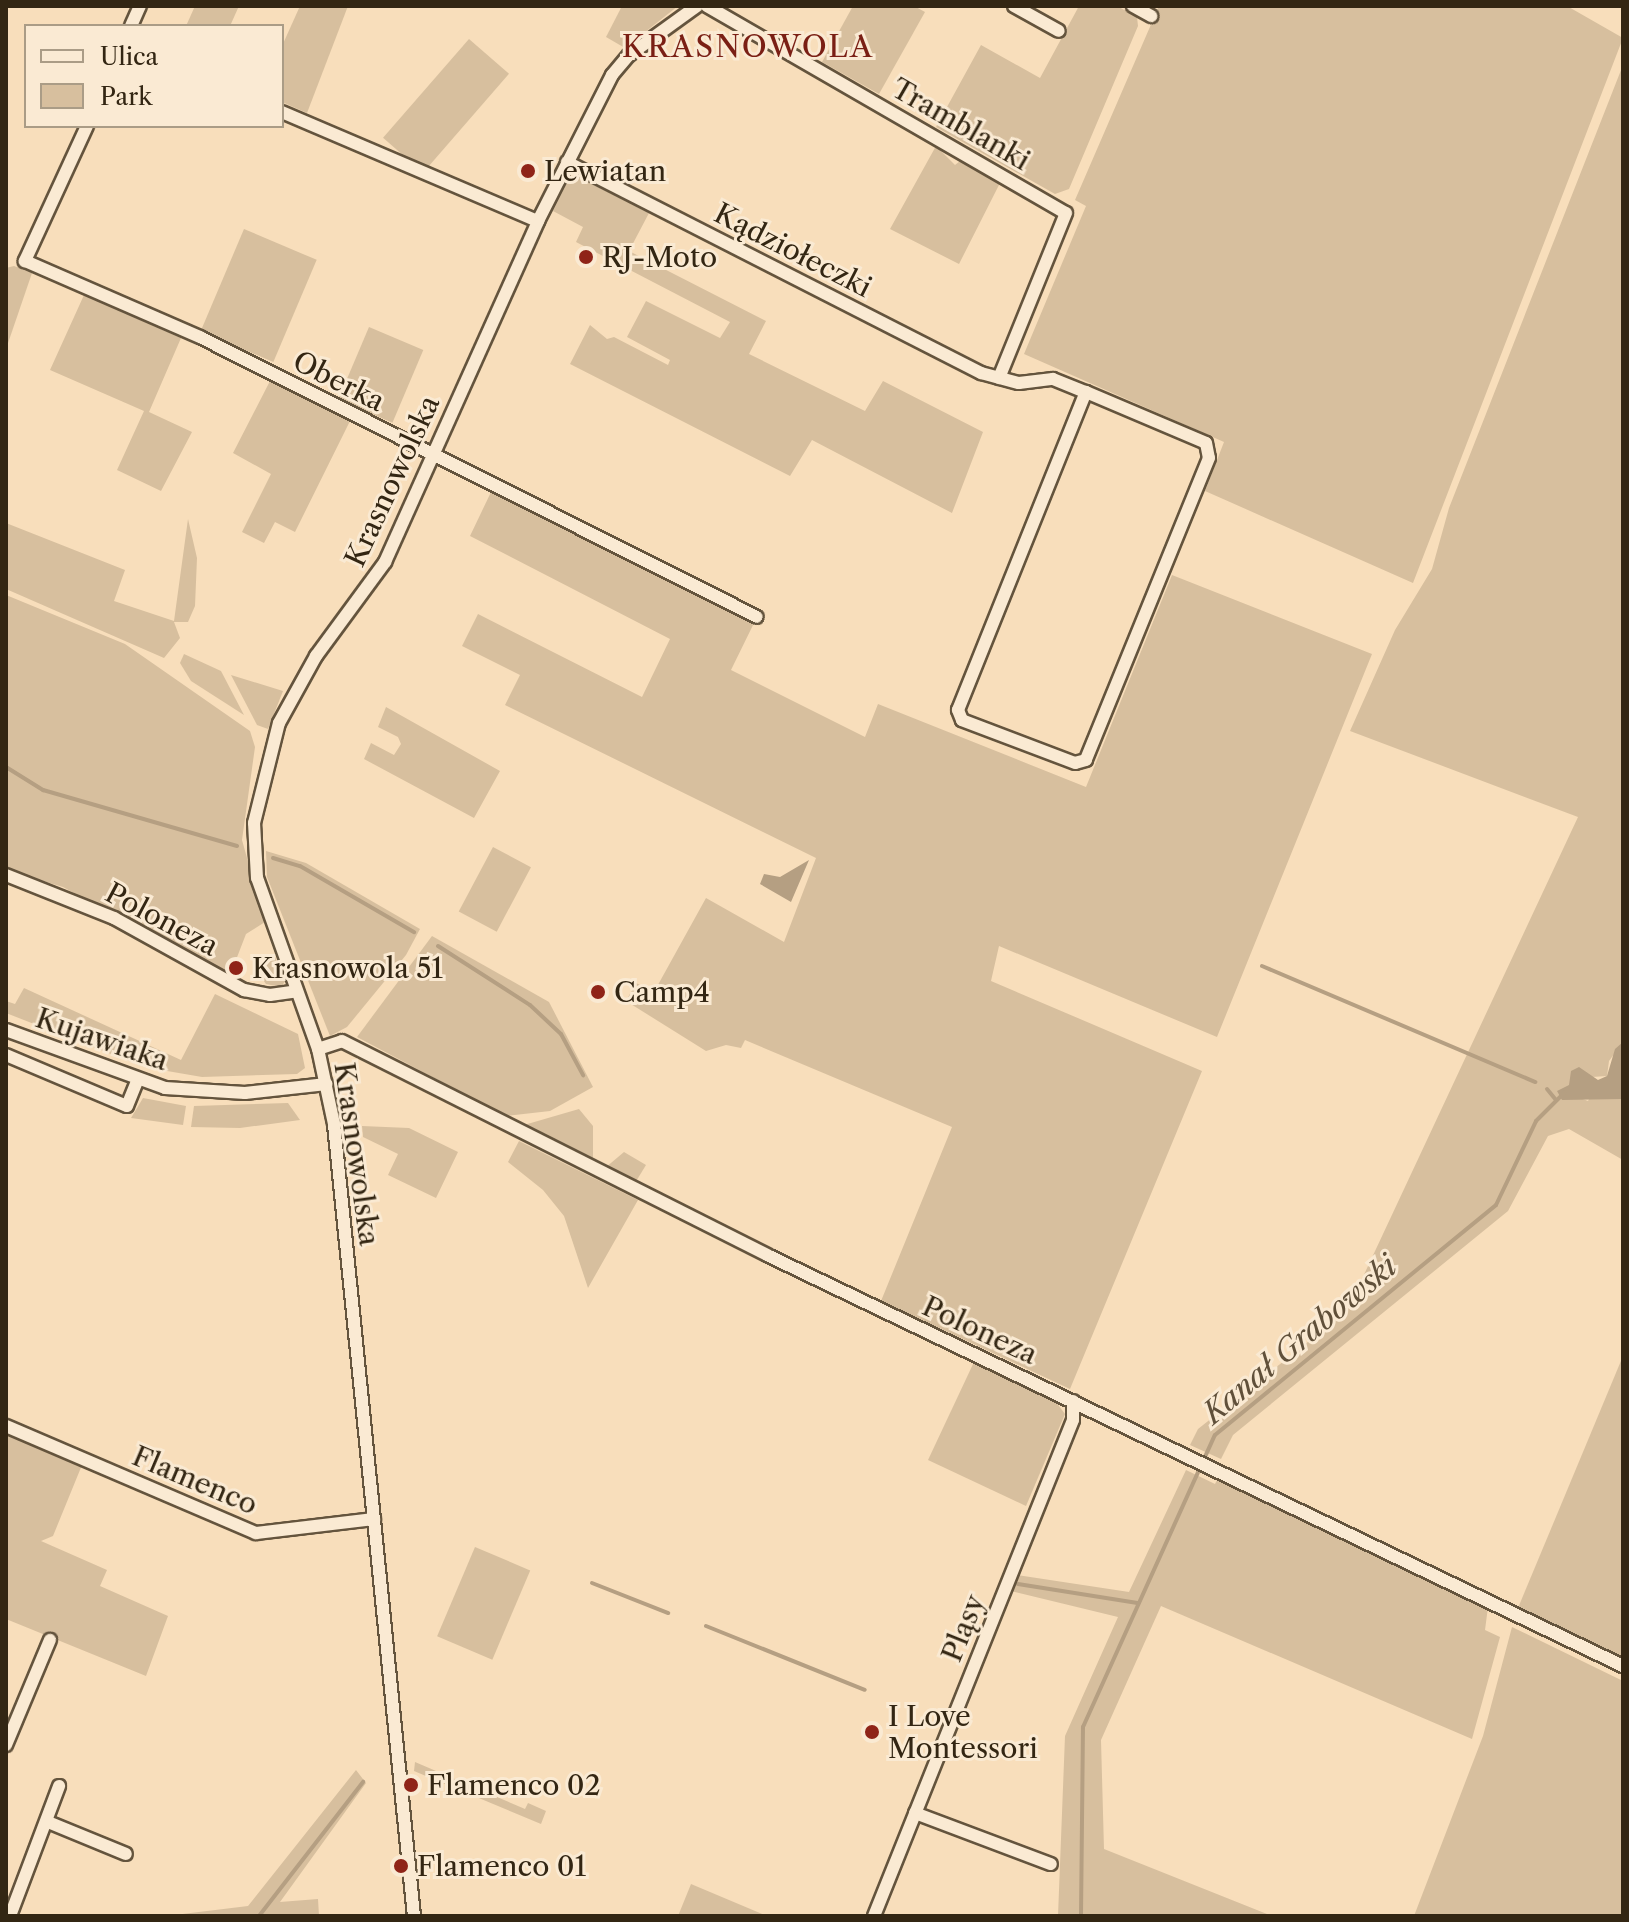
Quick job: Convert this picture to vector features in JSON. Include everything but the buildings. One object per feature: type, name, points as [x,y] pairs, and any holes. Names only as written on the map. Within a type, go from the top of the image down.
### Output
[{"type":"street","name":"Krasnowolska","points":[[414,1916],[327,1084],[254,861],[254,823],[272,744],[303,677],[380,570],[567,162],[620,65],[697,6]]},
{"type":"street","name":"Tramblanki","points":[[707,6],[1066,213],[999,378]]},
{"type":"street","points":[[1014,6],[1059,31]]},
{"type":"street","points":[[1133,6],[1151,16]]},
{"type":"street","points":[[284,113],[538,221]]},
{"type":"street","name":"Oberka","points":[[86,128],[25,261],[200,337],[757,617]]},
{"type":"street","name":"Kądziołeczki","points":[[567,162],[999,378]]},
{"type":"street","points":[[999,378],[1019,383],[1053,379],[1086,392],[1206,443],[1210,451],[1086,760],[1075,763],[962,720],[958,710],[1086,392]]},
{"type":"street","name":"Poloneza","points":[[6,875],[114,918],[244,990],[270,995],[297,991]]},
{"type":"street","name":"Kujawiaka","points":[[6,1030],[137,1081],[228,1094],[327,1084]]},
{"type":"street","name":"Poloneza","points":[[318,1049],[342,1041],[754,1249],[1623,1666]]},
{"type":"street","points":[[6,1055],[127,1106],[137,1081]]},
{"type":"street","name":"Pląsy","points":[[874,1916],[1073,1420],[1073,1401]]},
{"type":"street","name":"Flamenco","points":[[6,1426],[256,1533],[374,1519]]},
{"type":"street","points":[[6,1745],[50,1640]]},
{"type":"street","points":[[10,1916],[48,1822],[59,1786]]},
{"type":"street","points":[[915,1813],[1051,1864]]},
{"type":"street","points":[[48,1822],[126,1854]]},
{"type":"green space","points":[[195,6],[239,6],[231,24],[187,24]]},
{"type":"green space","points":[[300,6],[348,6],[307,113],[284,103],[284,42]]},
{"type":"green space","points":[[622,6],[678,6],[625,48],[606,37]]},
{"type":"green space","points":[[853,6],[914,6],[925,12],[879,94],[822,62]]},
{"type":"green space","points":[[1079,6],[1117,6],[1137,17],[1138,26],[1069,189],[1055,194],[936,127],[981,45],[1040,78]]},
{"type":"green space","points":[[1159,6],[1567,6],[1623,38],[1413,583],[1205,491],[1224,442],[1024,354],[1086,206],[1075,200]]},
{"type":"green space","points":[[469,39],[509,74],[423,173],[383,138]]},
{"type":"green space","points":[[1623,65],[1623,1042],[1609,1061],[1607,1076],[1592,1077],[1575,1096],[1588,1101],[1590,1097],[1623,1099],[1623,1160],[1569,1129],[1548,1136],[1508,1211],[1233,1435],[1221,1459],[1190,1445],[1198,1429],[1347,1311],[1578,817],[1350,731],[1395,630],[1432,569],[1449,508]]},
{"type":"green space","points":[[936,146],[955,165],[960,161],[1000,183],[959,264],[890,229]]},
{"type":"green space","points":[[576,176],[649,213],[629,251],[766,321],[749,354],[865,411],[883,381],[983,432],[952,513],[812,440],[790,476],[570,364],[590,325],[607,339],[614,337],[668,365],[670,360],[627,337],[646,301],[720,338],[730,322],[576,242],[583,227],[553,211],[569,179]]},
{"type":"green space","points":[[244,229],[317,260],[273,362],[201,331]]},
{"type":"green space","points":[[14,266],[32,273],[6,349],[6,268]]},
{"type":"green space","points":[[84,295],[181,338],[149,412],[192,432],[161,491],[117,470],[144,411],[50,370]]},
{"type":"green space","points":[[369,327],[423,350],[392,423],[338,400]]},
{"type":"green space","points":[[270,381],[350,421],[295,532],[275,522],[264,543],[242,532],[271,474],[233,453]]},
{"type":"green space","points":[[492,490],[755,621],[731,670],[865,737],[878,704],[1086,787],[1172,575],[1372,654],[1217,1037],[999,946],[991,981],[1202,1071],[1070,1389],[881,1301],[952,1127],[745,1040],[741,1048],[726,1045],[706,1051],[626,1001],[636,983],[654,992],[706,898],[784,942],[816,858],[505,705],[520,675],[462,646],[478,614],[642,697],[670,639],[470,536]]},
{"type":"green space","points":[[188,519],[197,558],[195,606],[188,622],[174,622],[180,638],[164,658],[6,589],[6,523],[125,570],[114,601],[174,621]]},
{"type":"green space","points":[[6,595],[125,644],[250,731],[255,747],[242,840],[265,922],[246,934],[229,978],[63,887],[6,870]]},
{"type":"green space","points":[[184,654],[221,671],[244,715],[191,681],[180,663]]},
{"type":"green space","points":[[231,675],[283,691],[268,729],[257,725]]},
{"type":"green space","points":[[386,707],[500,771],[474,818],[364,759],[371,743],[394,755],[401,744],[398,737],[378,727]]},
{"type":"green space","points":[[493,847],[531,867],[497,932],[459,911]]},
{"type":"green space","points":[[266,851],[306,863],[420,929],[406,955],[347,1027],[330,1036],[267,877]]},
{"type":"green space","points":[[432,936],[549,1002],[593,1087],[550,1111],[506,1116],[357,1037]]},
{"type":"green space","points":[[274,955],[286,980],[281,987],[266,984],[259,974],[263,959]]},
{"type":"green space","points":[[24,988],[181,1060],[215,994],[298,1034],[305,1068],[297,1074],[202,1077],[144,1067],[6,1013],[6,1001],[15,1004]]},
{"type":"green space","points":[[143,1098],[186,1106],[183,1125],[131,1118]]},
{"type":"green space","points":[[288,1103],[300,1120],[240,1128],[191,1127],[194,1106]]},
{"type":"green space","points":[[579,1109],[593,1126],[593,1160],[524,1125]]},
{"type":"green space","points":[[362,1126],[409,1128],[458,1152],[436,1198],[388,1175],[398,1154],[363,1137]]},
{"type":"green space","points":[[519,1141],[638,1200],[588,1288],[564,1216],[543,1190],[508,1162]]},
{"type":"green space","points":[[624,1152],[646,1165],[635,1183],[605,1168]]},
{"type":"green space","points":[[1623,1356],[1623,1660],[1518,1608]]},
{"type":"green space","points":[[974,1362],[1056,1402],[1065,1414],[1026,1506],[928,1460]]},
{"type":"green space","points":[[6,1432],[82,1465],[53,1536],[41,1541],[107,1570],[100,1586],[168,1616],[146,1676],[6,1619]]},
{"type":"green space","points":[[1186,1470],[1215,1484],[1218,1478],[1488,1607],[1485,1630],[1500,1637],[1472,1739],[1161,1606],[1101,1740],[1104,1849],[1272,1916],[1058,1916],[1065,1736],[1118,1617],[1011,1591],[1017,1575],[1129,1592]]},
{"type":"green space","points":[[475,1547],[530,1570],[492,1660],[437,1636]]},
{"type":"green space","points":[[1512,1627],[1623,1681],[1623,1916],[1414,1916],[1483,1736]]},
{"type":"green space","points":[[415,1762],[525,1809],[528,1803],[546,1811],[541,1824],[414,1771]]},
{"type":"green space","points":[[356,1770],[366,1783],[280,1902],[318,1899],[319,1916],[166,1916],[248,1906]]},
{"type":"green space","points":[[691,1884],[767,1916],[678,1916]]},
{"type":"shaded area","points":[[809,860],[791,902],[760,884],[764,874],[780,877]]},
{"type":"shaded area","points":[[1623,1042],[1623,1099],[1562,1100],[1557,1091],[1569,1085],[1571,1071],[1579,1067],[1598,1080],[1607,1076],[1615,1049]]},
{"type":"waterway","points":[[6,767],[43,790],[237,846]]},
{"type":"waterway","points":[[273,858],[300,866],[414,932]]},
{"type":"waterway","points":[[438,946],[530,1005],[561,1034],[583,1075]]},
{"type":"waterway","points":[[1262,966],[1535,1082]]},
{"type":"waterway","points":[[1547,1089],[1555,1099]]},
{"type":"waterway","name":"Kanał Grabowski","points":[[1081,1916],[1083,1727],[1215,1435],[1496,1205],[1536,1121],[1564,1093]]},
{"type":"waterway","name":"Kanał Grabowski","points":[[592,1583],[668,1613]]},
{"type":"waterway","name":"Kanał Grabowski","points":[[1018,1584],[1138,1603]]},
{"type":"waterway","name":"Kanał Grabowski","points":[[706,1626],[865,1690]]},
{"type":"waterway","name":"Kanał Grabowski","points":[[259,1916],[363,1782]]},
{"type":"place","name":"Lewiatan","points":[[528,171]]},
{"type":"place","name":"RJ-Moto","points":[[586,257]]},
{"type":"place","name":"Krasnowola 51","points":[[236,968]]},
{"type":"place","name":"Camp4","points":[[598,992]]},
{"type":"place","name":"I Love Montessori","points":[[872,1732]]},
{"type":"place","name":"Flamenco 02","points":[[411,1785]]},
{"type":"place","name":"Flamenco 01","points":[[401,1866]]},
{"type":"district","name":"KRASNOWOLA","points":[[748,47]]}]
